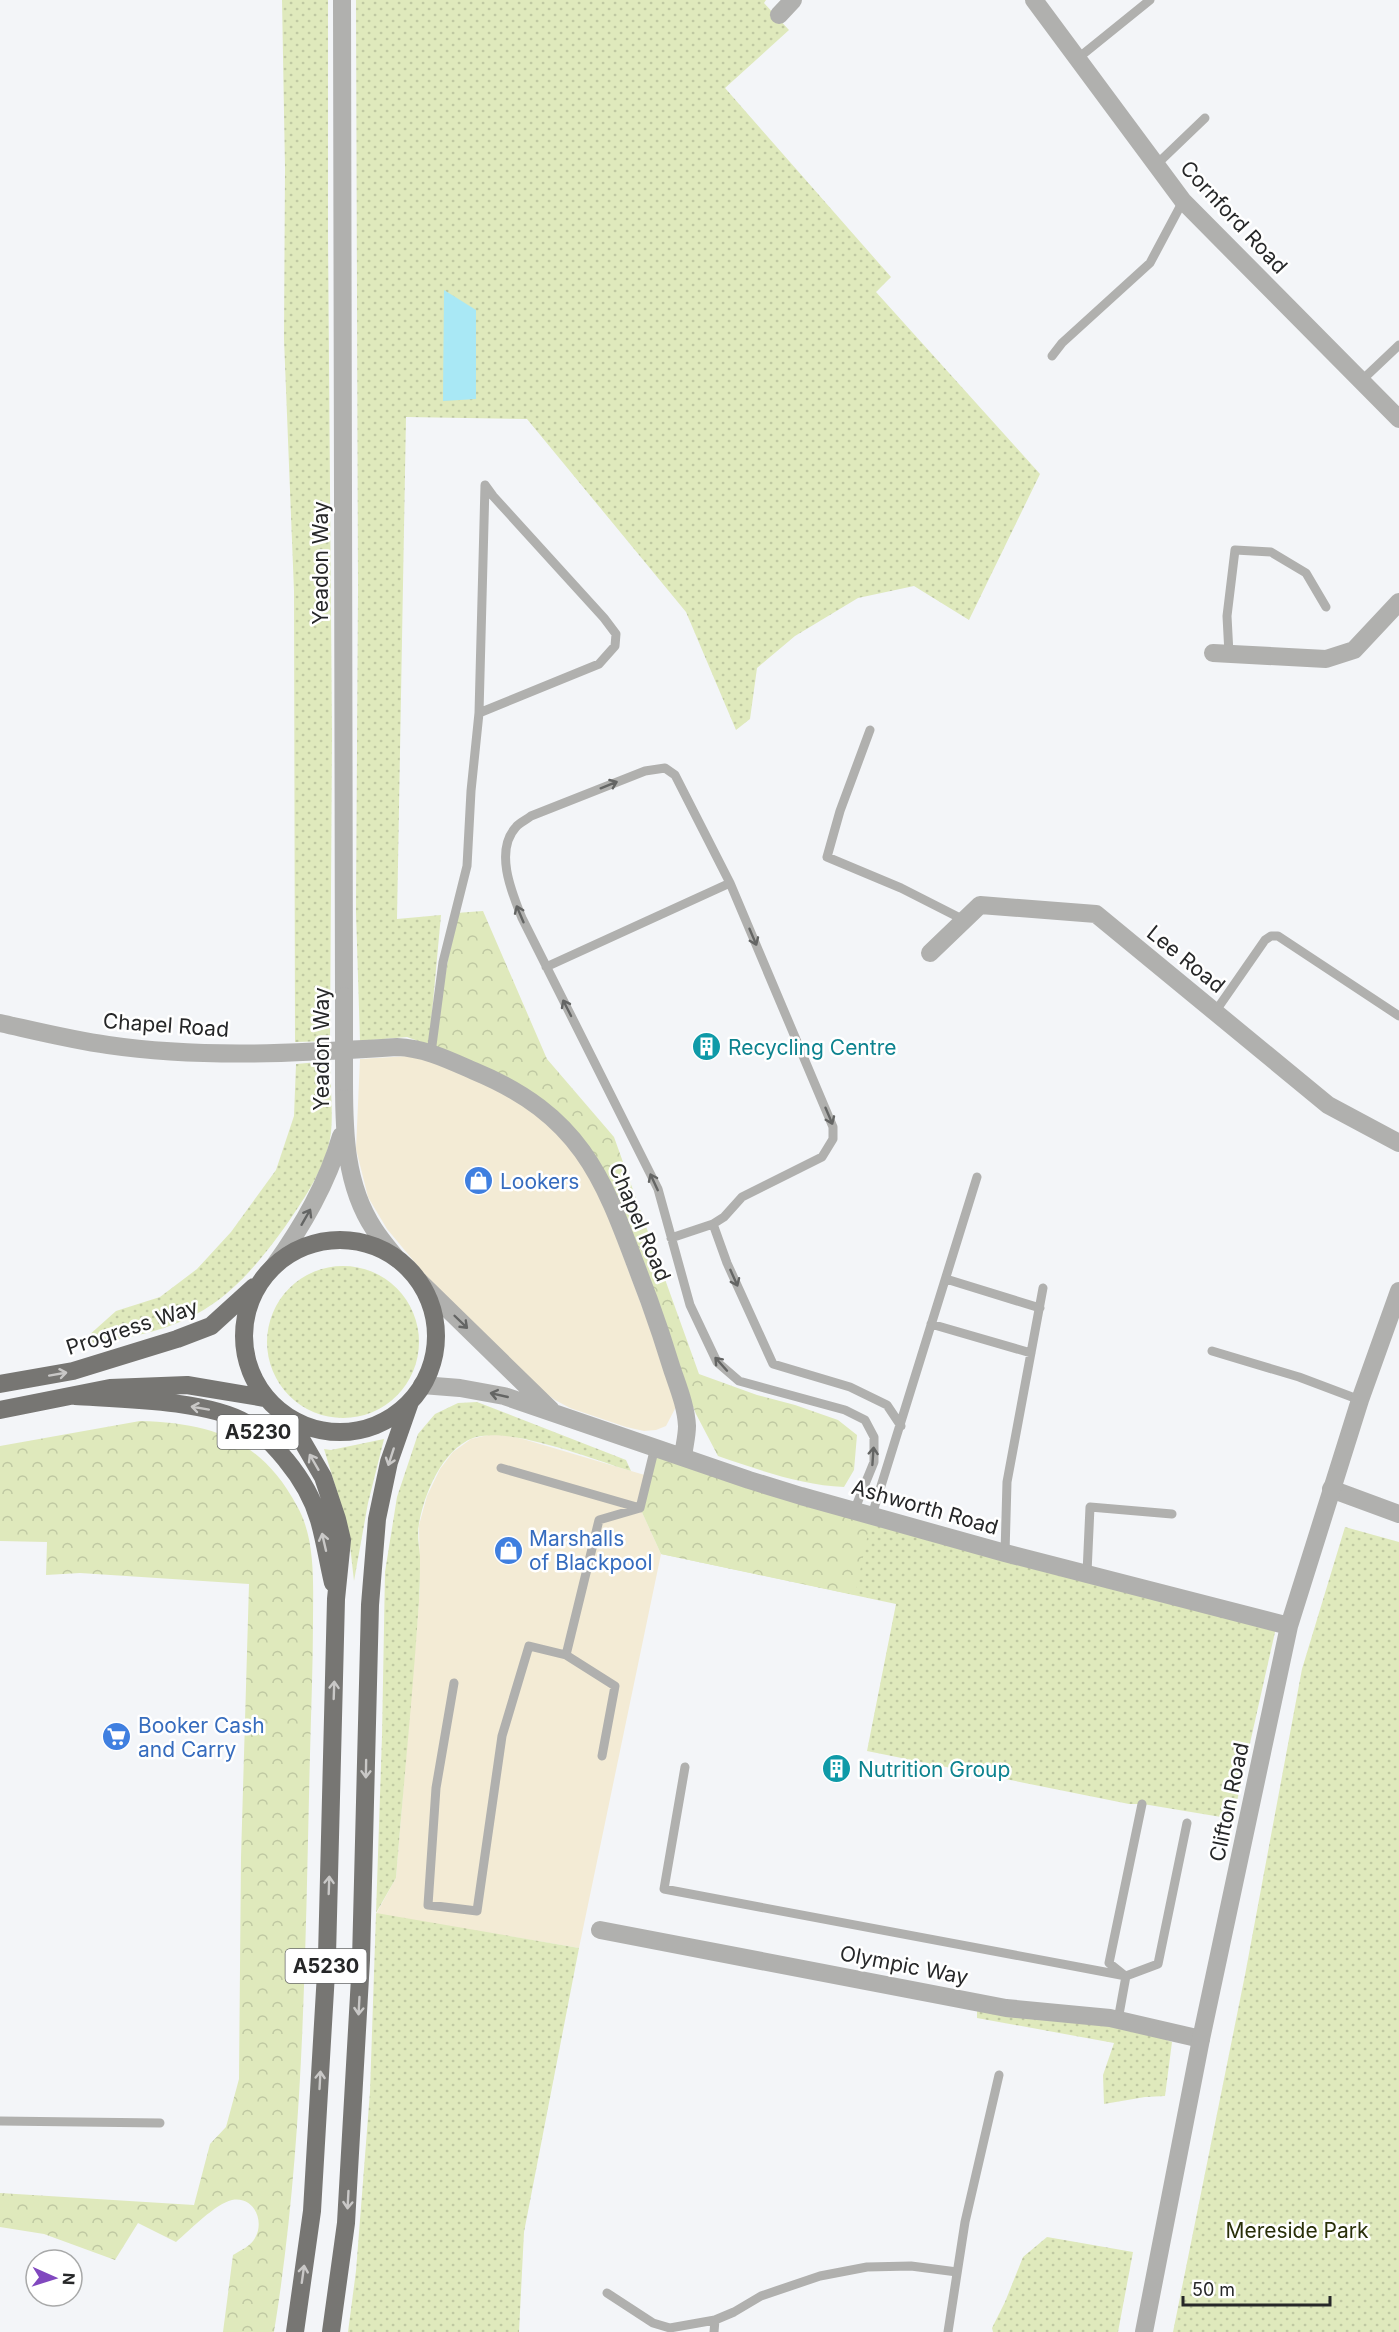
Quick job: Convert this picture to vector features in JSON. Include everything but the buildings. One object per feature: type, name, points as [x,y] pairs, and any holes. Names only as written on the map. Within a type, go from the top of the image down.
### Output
[{"type":"main road","name":"A5230","points":[[295,2332],[314,2188],[327,1956],[336,1599],[342,1540],[323,1478],[290,1420],[265,1398],[249,1371],[244,1356],[243,1340],[247,1308],[268,1273],[302,1248],[334,1240],[367,1244],[397,1259],[419,1281],[430,1304],[436,1330],[434,1356],[422,1385],[410,1402],[389,1462],[377,1519],[369,1605],[360,1983],[346,2223],[331,2332]]},
{"type":"main road","name":"Progress Way","points":[[0,1384],[73,1371],[177,1339],[211,1326],[268,1273]]},
{"type":"main road","name":"A5230","points":[[0,1410],[110,1388],[187,1385],[265,1398]]},
{"type":"main road","name":"A5230","points":[[75,1396],[165,1402],[209,1410],[244,1422],[263,1436],[290,1464],[311,1500],[318,1519],[336,1599]]},
{"type":"main road","name":"A5230","points":[[290,1420],[321,1431],[353,1432],[384,1422],[410,1402]]},
{"type":"street","name":"Yeadon Way","points":[[342,0],[344,1125],[349,1167],[363,1209],[374,1229],[397,1259]]},
{"type":"street","points":[[779,15],[793,0]]},
{"type":"street","name":"Cornford Road","points":[[1034,0],[1183,201],[1399,419]]},
{"type":"street","points":[[1221,653],[1326,659],[1354,650],[1399,602]]},
{"type":"street","name":"Lee Road","points":[[930,952],[980,905],[1096,914],[1328,1105],[1399,1143]]},
{"type":"street","name":"Chapel Road","points":[[0,1023],[108,1045],[173,1051],[285,1054],[414,1048],[432,1053],[494,1079],[537,1106],[555,1119],[578,1143],[614,1205],[684,1404],[687,1427],[683,1457]]},
{"type":"street","name":"Yeadon Way","points":[[268,1273],[297,1232],[322,1188],[335,1157],[344,1125]]},
{"type":"street","name":"Ashworth Road","points":[[419,1281],[554,1414]]},
{"type":"street","name":"Clifton Road","points":[[1144,2332],[1201,2039],[1289,1626],[1360,1400],[1399,1291]]},
{"type":"street","name":"Ashworth Road","points":[[422,1385],[460,1388],[504,1396],[749,1480],[1005,1553],[1289,1626]]},
{"type":"street","points":[[1331,1489],[1399,1514]]},
{"type":"street","name":"Olympic Way","points":[[600,1930],[1005,2008],[1118,2020],[1201,2039]]},
{"type":"lane","points":[[1077,59],[1150,0]]},
{"type":"lane","points":[[1156,165],[1205,118]]},
{"type":"lane","points":[[1052,356],[1062,343],[1150,263],[1183,201]]},
{"type":"lane","points":[[1361,381],[1399,345]]},
{"type":"lane","points":[[432,1053],[443,962],[467,866],[471,791],[479,713],[485,485],[616,634],[615,646],[599,664],[479,713]]},
{"type":"lane","points":[[1221,653],[1235,550],[1271,552],[1306,573],[1326,607]]},
{"type":"lane","points":[[870,730],[840,811],[827,856],[901,888],[964,920]]},
{"type":"lane","points":[[671,1238],[713,1224],[742,1197],[822,1157],[833,1139],[833,1127],[730,883],[675,775],[665,768],[645,771],[531,816],[515,828],[505,852],[508,884],[546,967],[658,1189],[671,1238],[690,1305],[717,1362],[739,1381],[845,1410],[865,1420],[874,1437],[874,1462],[854,1510]]},
{"type":"lane","points":[[546,967],[730,883]]},
{"type":"lane","points":[[1215,1012],[1265,940],[1271,936],[1278,936],[1399,1016]]},
{"type":"lane","points":[[872,1515],[977,1177]]},
{"type":"lane","points":[[713,1224],[727,1263],[773,1364],[850,1387],[887,1405],[901,1426]]},
{"type":"lane","points":[[946,1279],[1040,1308]]},
{"type":"lane","points":[[1005,1553],[1007,1482],[1043,1288]]},
{"type":"lane","points":[[932,1324],[1031,1353]]},
{"type":"lane","points":[[1212,1351],[1299,1377],[1360,1400]]},
{"type":"lane","points":[[640,1508],[655,1448]]},
{"type":"lane","points":[[501,1468],[640,1508]]},
{"type":"lane","points":[[1087,1574],[1090,1507],[1172,1514]]},
{"type":"lane","points":[[566,1655],[599,1520],[640,1508]]},
{"type":"lane","points":[[454,1683],[436,1788],[428,1905],[477,1911],[502,1736],[529,1646],[566,1655],[615,1686],[602,1756]]},
{"type":"lane","points":[[685,1767],[664,1889],[1126,1976],[1158,1964],[1187,1823]]},
{"type":"lane","points":[[1126,1976],[1109,1963],[1142,1804]]},
{"type":"lane","points":[[1118,2020],[1126,1976]]},
{"type":"lane","points":[[948,2332],[965,2222],[999,2075]]},
{"type":"lane","points":[[0,2121],[160,2123]]},
{"type":"lane","points":[[607,2294],[653,2323],[670,2328],[715,2320],[761,2296],[820,2276],[867,2267],[910,2266],[957,2272]]},
{"type":"lane","points":[[714,2332],[715,2320]]},
{"type":"shaded area","points":[[409,1056],[437,1062],[499,1088],[549,1123],[594,1178],[678,1403],[666,1426],[644,1431],[626,1427],[570,1408],[555,1400],[540,1389],[443,1296],[387,1229],[368,1197],[356,1149],[360,1059]]},
{"type":"shaded area","points":[[488,1435],[504,1435],[523,1439],[648,1476],[640,1508],[661,1554],[579,1948],[376,1914],[396,1878],[420,1589],[419,1525],[427,1496],[440,1469],[453,1452],[471,1439]]},
{"type":"green space","points":[[282,0],[328,0],[332,736],[330,1041],[295,1042],[294,591],[284,339],[285,168]]},
{"type":"green space","points":[[356,0],[766,0],[764,3],[789,30],[725,88],[891,277],[876,292],[1040,474],[969,620],[914,586],[858,598],[795,636],[757,668],[750,719],[736,730],[686,612],[527,419],[406,417],[397,919],[441,915],[429,1045],[407,1037],[360,1041],[356,912],[358,589]]},
{"type":"green space","points":[[483,911],[547,1059],[614,1137],[699,1374],[838,1420],[857,1435],[854,1470],[844,1487],[796,1480],[718,1456],[696,1414],[580,1138],[433,1046],[456,913]]},
{"type":"green space","points":[[330,1061],[331,1131],[319,1172],[289,1221],[245,1277],[200,1312],[176,1324],[148,1333],[78,1345],[116,1311],[160,1297],[197,1269],[231,1232],[276,1170],[294,1116],[296,1064]]},
{"type":"green space","points":[[343,1266],[358,1267],[372,1272],[397,1288],[413,1313],[418,1327],[418,1357],[413,1371],[397,1396],[372,1412],[358,1417],[343,1418],[328,1417],[314,1412],[289,1396],[273,1371],[268,1357],[267,1342],[268,1327],[273,1313],[289,1288],[314,1272],[328,1267]]},
{"type":"green space","points":[[477,1402],[626,1460],[631,1471],[529,1440],[488,1435],[473,1438],[462,1444],[452,1452],[436,1474],[421,1512],[418,1528],[419,1600],[396,1878],[376,1913],[385,1572],[397,1497],[418,1434],[435,1414],[458,1403]]},
{"type":"green space","points":[[140,1421],[166,1422],[212,1431],[250,1450],[267,1465],[283,1483],[297,1506],[308,1533],[313,1577],[313,1655],[302,2044],[292,2188],[274,2332],[223,2332],[233,2255],[246,2248],[258,2231],[256,2211],[246,2202],[232,2200],[225,2202],[176,2242],[138,2223],[115,2260],[44,2234],[0,2227],[0,2193],[194,2205],[210,2144],[226,2127],[239,2079],[241,1857],[249,1584],[80,1573],[46,1575],[47,1542],[0,1541],[0,1446]]},
{"type":"green space","points":[[384,1439],[368,1503],[354,1581],[348,1528],[324,1449],[331,1450]]},
{"type":"green space","points":[[654,1452],[1277,1623],[1233,1819],[1143,1804],[1129,1804],[867,1751],[896,1604],[661,1554]]},
{"type":"green space","points":[[654,1452],[872,1515],[855,1595],[661,1554],[640,1508]]},
{"type":"green space","name":"Mereside Park","points":[[1345,1527],[1399,1542],[1399,2332],[1173,2332],[1245,1975],[1302,1669]]},
{"type":"green space","points":[[376,1913],[579,1948],[524,2232],[519,2332],[348,2332],[356,2271],[370,2092]]},
{"type":"green space","points":[[977,2008],[1143,2031],[1172,2042],[1165,2096],[1104,2104],[1103,2075],[1114,2043],[977,2018]]},
{"type":"green space","points":[[1047,2237],[1133,2252],[1118,2332],[993,2332],[992,2328],[1023,2257]]},
{"type":"water","points":[[444,290],[476,310],[476,399],[443,401]]},
{"type":"place","name":"Recycling Centre","points":[[707,1047]]},
{"type":"place","name":"Lookers","points":[[479,1181]]},
{"type":"place","name":"Marshalls of Blackpool","points":[[508,1550]]},
{"type":"place","name":"Booker Cash and Carry","points":[[117,1737]]},
{"type":"place","name":"Nutrition Group","points":[[837,1769]]}]
